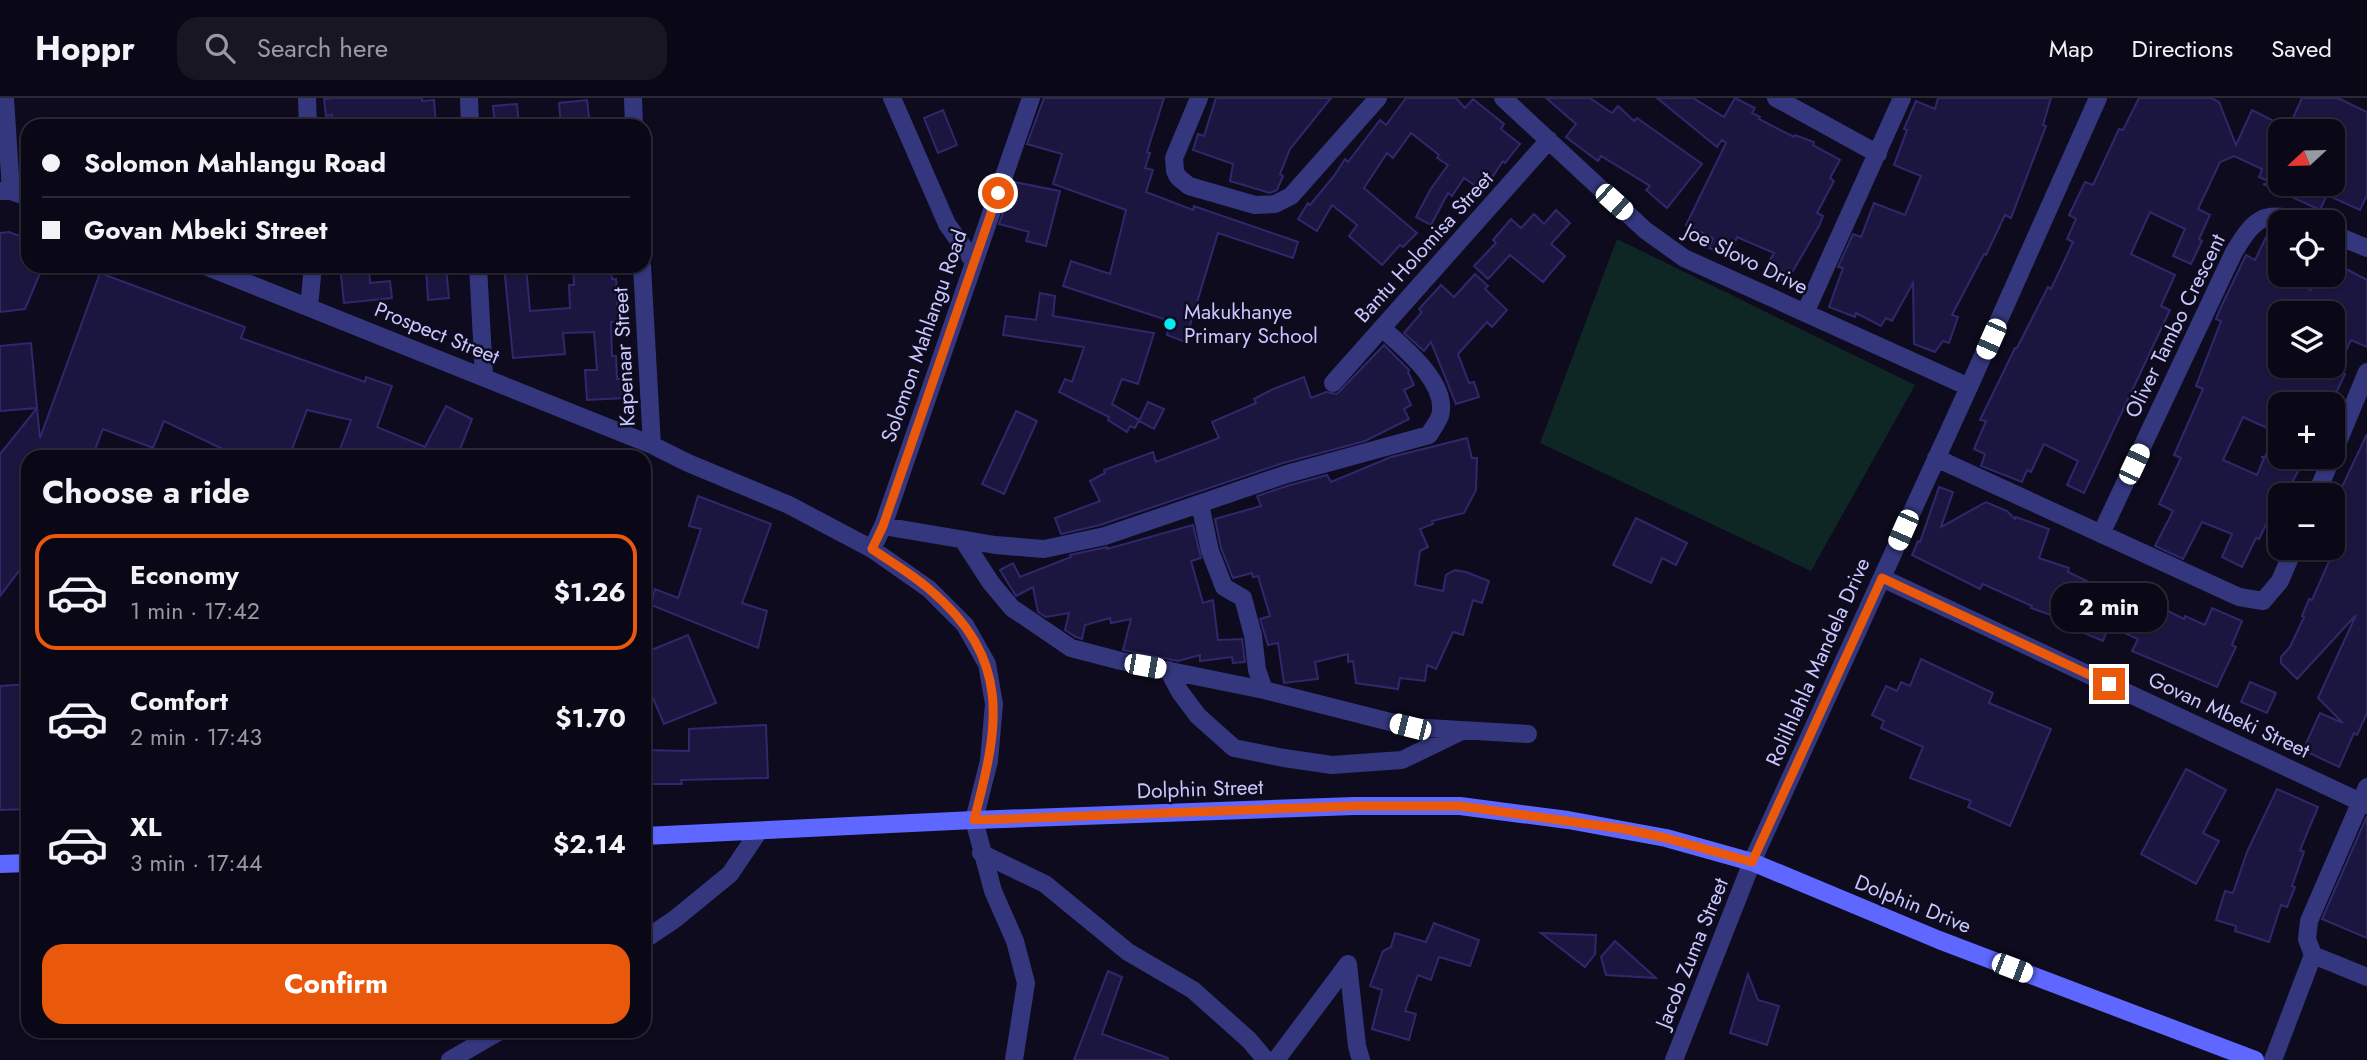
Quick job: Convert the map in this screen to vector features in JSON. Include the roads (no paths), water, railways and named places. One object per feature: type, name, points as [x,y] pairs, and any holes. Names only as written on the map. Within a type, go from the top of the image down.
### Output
[{"type":"street","points":[[5,98],[13,193]]},
{"type":"street","points":[[307,98],[308,119]]},
{"type":"street","points":[[468,98],[470,119]]},
{"type":"street","points":[[633,98],[634,119]]},
{"type":"street","points":[[892,98],[947,224],[974,262]]},
{"type":"street","name":"Solomon Mahlangu Road","points":[[872,549],[883,526],[1031,98]]},
{"type":"street","points":[[1199,98],[1174,158],[1175,171],[1189,186],[1255,205],[1275,204],[1291,196],[1378,98]]},
{"type":"street","name":"Joe Slovo Drive","points":[[1503,98],[1645,230],[1684,258],[1969,387]]},
{"type":"street","points":[[1776,98],[1878,154]]},
{"type":"street","points":[[1805,313],[1902,98]]},
{"type":"street","name":"Rolilhlahla Mandela Drive","points":[[1752,862],[2098,98]]},
{"type":"street","name":"Bantu Holomisa Street","points":[[1333,383],[1549,140]]},
{"type":"street","name":"Oliver Tambo Crescent","points":[[2101,534],[2234,252],[2249,226],[2268,216]]},
{"type":"street","points":[[2345,239],[2367,248]]},
{"type":"street","name":"Prospect Street","points":[[223,273],[652,445],[789,505],[872,549],[938,598],[965,625],[988,664],[994,704],[989,761],[974,820]]},
{"type":"street","points":[[309,307],[312,273]]},
{"type":"street","points":[[478,273],[484,376]]},
{"type":"street","name":"Kapenaar Street","points":[[642,273],[652,445]]},
{"type":"street","points":[[883,526],[995,545],[1044,549],[1105,536],[1297,471],[1429,435],[1440,414],[1437,387],[1418,361],[1382,328]]},
{"type":"street","points":[[2345,425],[2367,372]]},
{"type":"street","points":[[1936,458],[2239,597],[2263,601],[2280,581],[2289,560]]},
{"type":"street","points":[[1200,503],[1210,551],[1224,587],[1243,598],[1253,635],[1257,670],[1264,690]]},
{"type":"street","points":[[963,540],[991,583],[1012,608],[1071,649],[1264,690],[1410,727],[1528,734]]},
{"type":"street","name":"Govan Mbeki Street","points":[[1882,578],[2365,798]]},
{"type":"street","points":[[1168,670],[1198,716],[1234,748],[1332,765],[1402,760],[1463,730]]},
{"type":"street","points":[[2273,1060],[2313,954],[2307,939],[2309,921],[2365,798]]},
{"type":"street","name":"Dolphin Street","points":[[651,836],[1354,806],[1460,806],[1624,829],[1752,862]]},
{"type":"street","points":[[974,820],[993,891],[1015,941],[1026,983],[1014,1060]]},
{"type":"street","points":[[651,935],[730,874],[760,831]]},
{"type":"street","points":[[981,853],[1045,884],[1128,952],[1193,990],[1266,1060]]},
{"type":"street","name":"Jacob Zuma Street","points":[[1674,1060],[1752,862]]},
{"type":"street","name":"Dolphin Drive","points":[[1752,862],[1940,940],[2255,1060]]},
{"type":"street","points":[[0,864],[21,863]]},
{"type":"street","points":[[2313,954],[2367,977]]},
{"type":"street","points":[[1276,1060],[1348,964],[1361,1060]]},
{"type":"street","points":[[450,1060],[488,1038]]},
{"type":"place","name":"Makukhanye Primary School","points":[[1170,324]]}]
